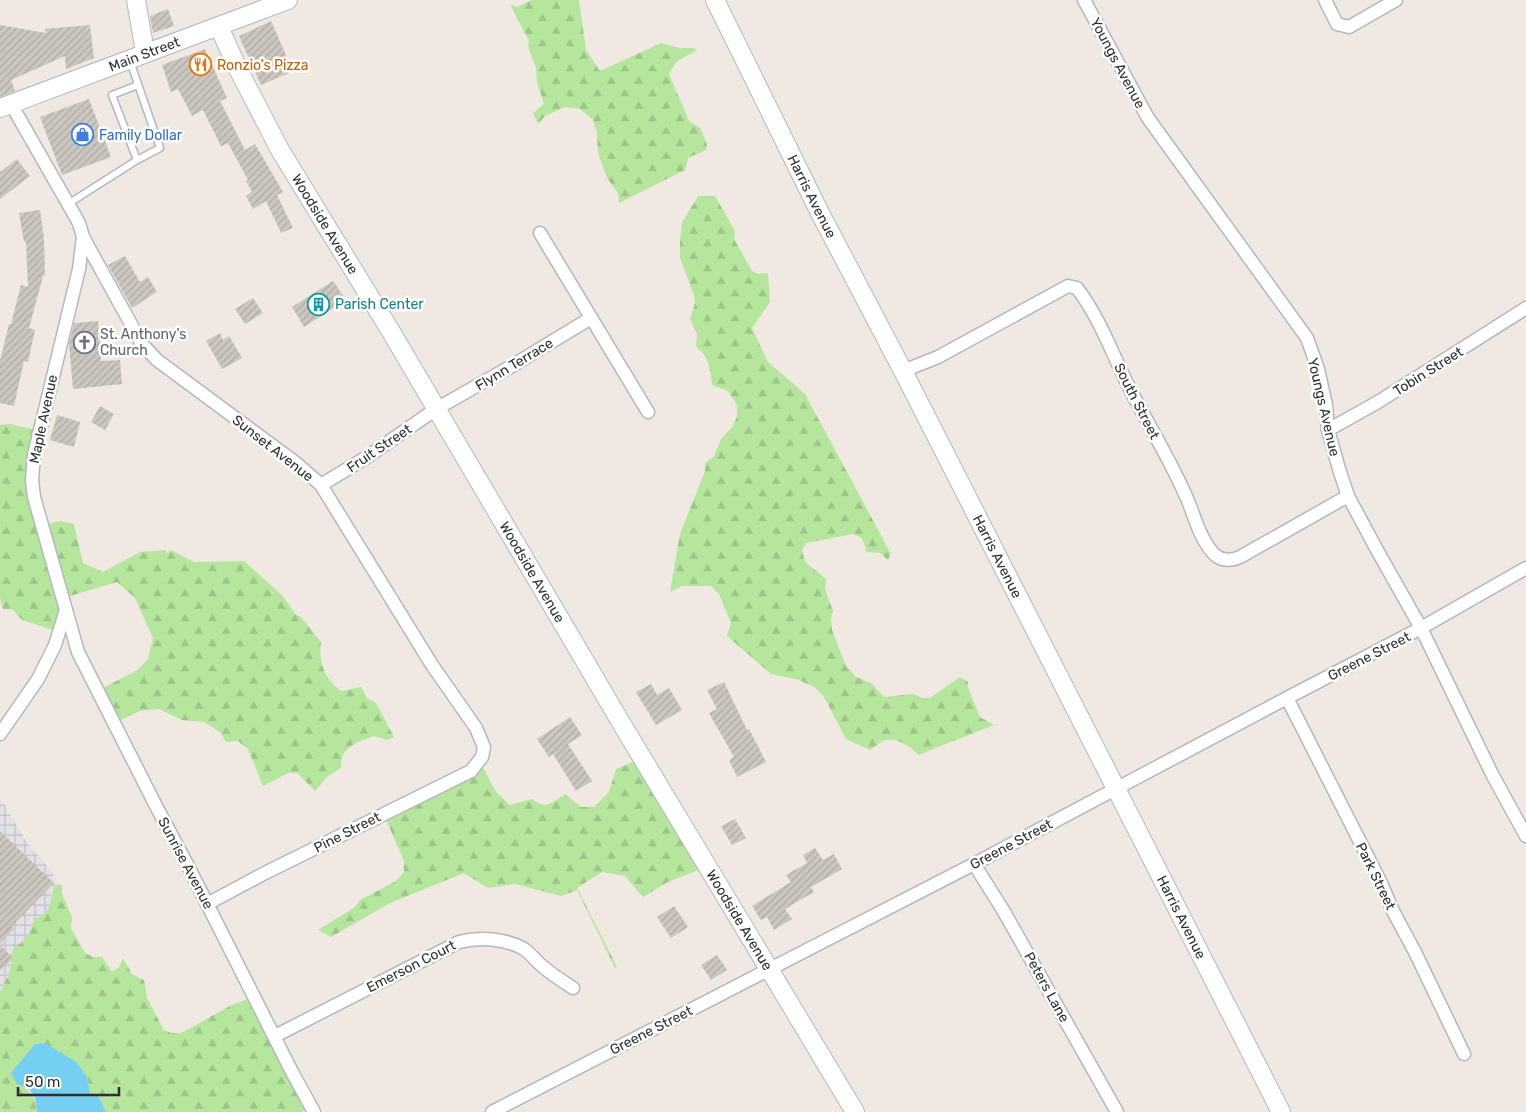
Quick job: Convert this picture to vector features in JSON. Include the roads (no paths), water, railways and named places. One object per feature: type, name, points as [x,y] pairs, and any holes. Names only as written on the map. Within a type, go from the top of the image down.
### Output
[{"type":"street","points":[[136,0],[137,56]]},
{"type":"street","name":"Main Street","points":[[6,106],[288,0]]},
{"type":"street","name":"Harris Avenue","points":[[715,0],[819,211],[903,371],[1281,1112]]},
{"type":"street","name":"Youngs Avenue","points":[[1084,0],[1148,118],[1307,338],[1318,369],[1326,405],[1328,430],[1348,496],[1381,558],[1422,628],[1492,774],[1526,836]]},
{"type":"street","points":[[1325,0],[1337,24],[1349,27],[1396,0]]},
{"type":"street","name":"Woodside Avenue","points":[[219,27],[239,71],[280,150],[390,330],[623,726],[855,1112]]},
{"type":"street","name":"Maple Avenue","points":[[6,106],[68,204],[79,224],[82,237],[79,269],[34,455],[32,480],[34,497],[66,610]]},
{"type":"street","points":[[540,233],[648,412]]},
{"type":"street","name":"Sunset Avenue","points":[[82,237],[142,344],[157,360],[296,463],[321,485],[432,665],[476,728],[484,747],[482,757]]},
{"type":"street","name":"South Street","points":[[903,371],[938,357],[1068,286],[1077,288],[1094,312],[1129,387],[1185,494],[1209,548],[1217,557],[1234,560],[1348,496]]},
{"type":"street","name":"Tobin Street","points":[[1328,430],[1378,402],[1526,308]]},
{"type":"street","name":"Flynn Terrace","points":[[436,409],[591,318]]},
{"type":"street","name":"Fruit Street","points":[[321,485],[367,457],[436,409]]},
{"type":"street","name":"Greene Street","points":[[494,1111],[974,864],[1422,628],[1526,568]]},
{"type":"street","points":[[0,734],[38,679],[55,645],[66,610]]},
{"type":"street","name":"Sunrise Avenue","points":[[66,610],[78,652],[314,1112]]},
{"type":"street","name":"Park Street","points":[[1287,698],[1368,857],[1464,1054]]},
{"type":"street","name":"Pine Street","points":[[207,904],[265,872],[471,771],[482,757]]},
{"type":"street","name":"Peters Lane","points":[[974,864],[1003,910],[1117,1112]]},
{"type":"street","name":"Emerson Court","points":[[275,1036],[442,950],[459,942],[474,938],[496,940],[522,948],[532,955],[539,964],[573,988]]},
{"type":"lane","points":[[68,204],[137,160],[160,148],[138,85],[137,56]]},
{"type":"lane","points":[[137,160],[112,95],[138,85]]},
{"type":"water","points":[[45,1043],[76,1062],[87,1077],[90,1093],[99,1097],[106,1112],[37,1112],[35,1098],[30,1090],[17,1084],[11,1073],[35,1044]]},
{"type":"place","name":"Ronzio's Pizza","points":[[201,65]]},
{"type":"place","name":"Family Dollar","points":[[83,135]]},
{"type":"place","name":"Parish Center","points":[[319,304]]},
{"type":"place","name":"St. Anthony's Church","points":[[84,342]]}]
